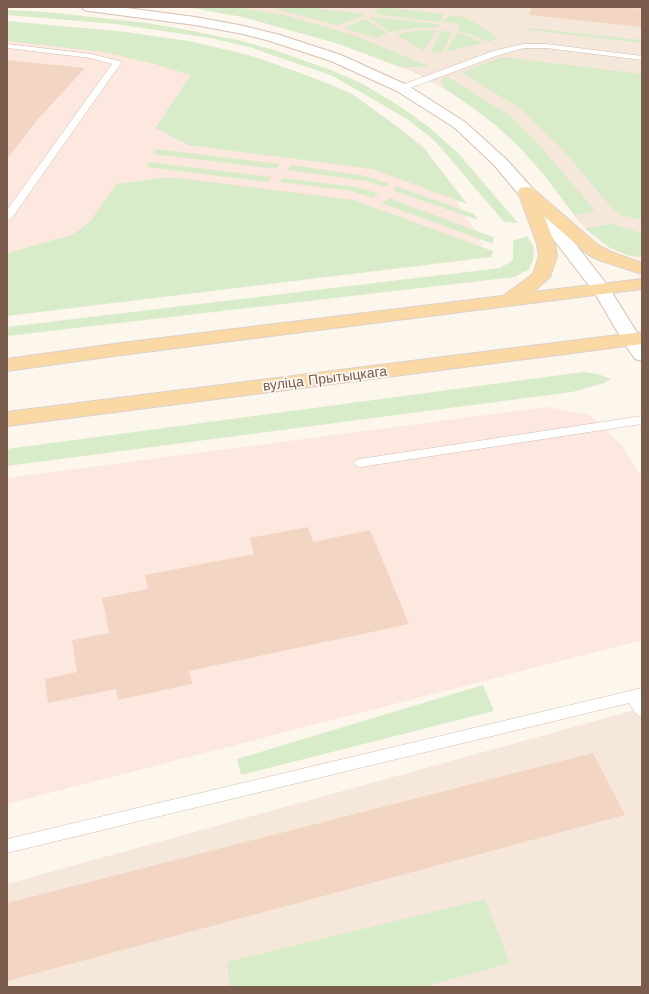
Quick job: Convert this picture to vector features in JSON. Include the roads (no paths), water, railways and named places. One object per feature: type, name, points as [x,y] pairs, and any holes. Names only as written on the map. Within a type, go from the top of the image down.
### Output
[{"type":"main road","points":[[89,7],[196,21],[259,34],[336,58],[402,88],[460,125],[501,163],[526,192],[602,290],[638,344]]},
{"type":"main road","points":[[526,192],[592,249],[605,256],[642,269]]},
{"type":"main road","points":[[504,302],[530,286],[541,277],[546,268],[548,256],[546,244],[526,192]]},
{"type":"main road","points":[[7,365],[128,348],[642,284]]},
{"type":"main road","name":"вуліца Прытыцкага","points":[[7,419],[638,344]]},
{"type":"lane","points":[[7,46],[91,56],[116,63],[7,217]]},
{"type":"lane","points":[[402,88],[496,53],[524,46],[546,46],[642,58]]},
{"type":"lane","points":[[360,463],[642,420]]},
{"type":"lane","points":[[7,846],[638,695],[642,711]]}]
